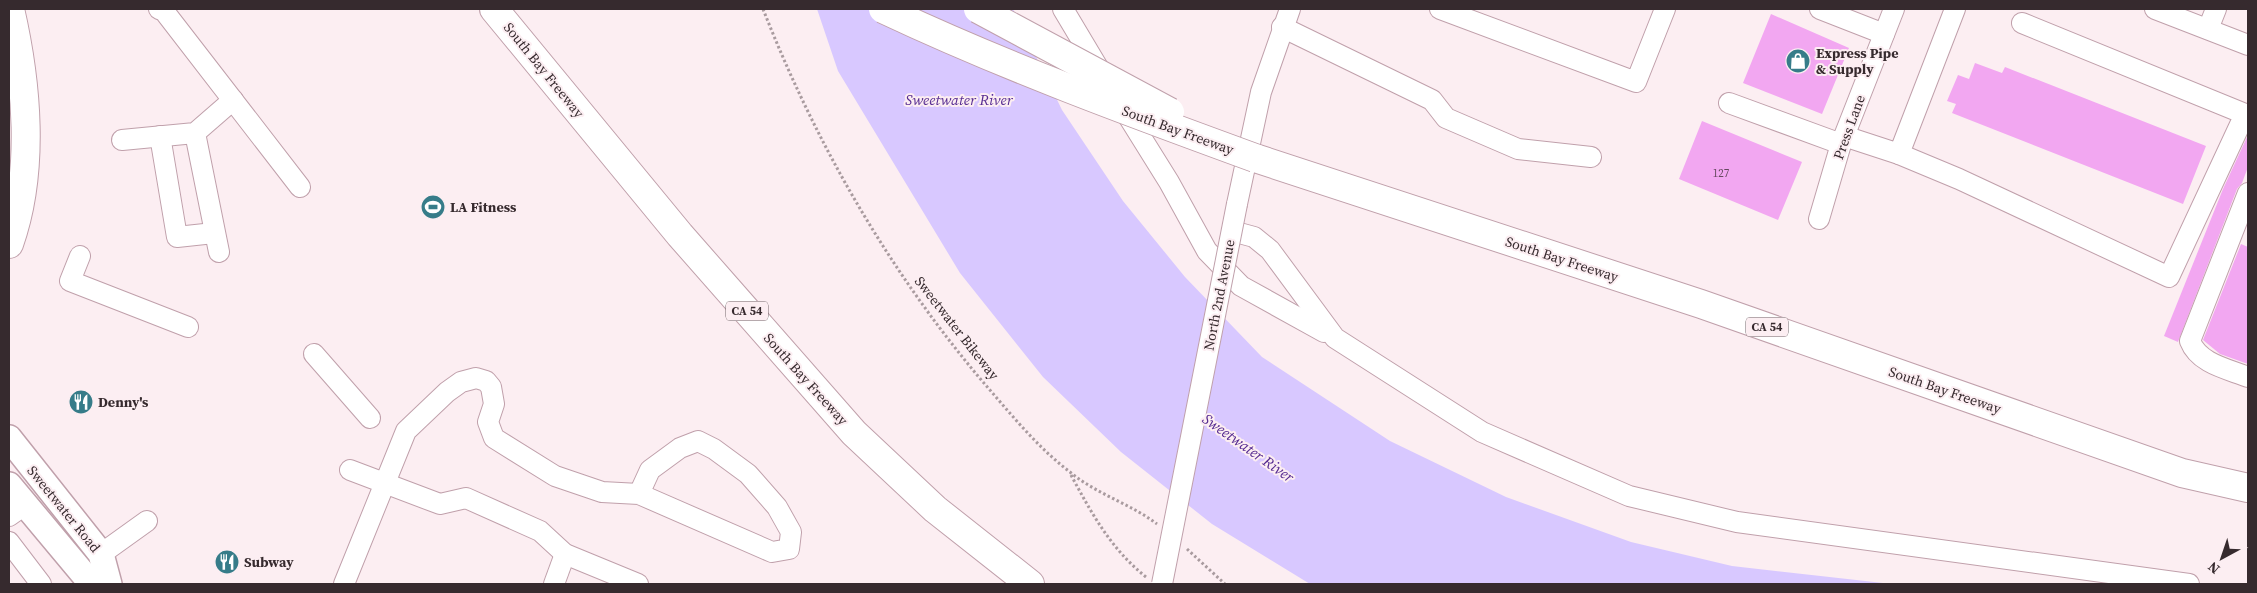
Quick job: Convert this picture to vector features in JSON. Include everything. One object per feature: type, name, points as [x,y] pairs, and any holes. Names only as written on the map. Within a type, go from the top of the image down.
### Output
[{"type":"highway","points":[[9,244],[20,194],[27,130],[20,54],[10,9]]},
{"type":"highway","name":"South Bay Freeway","points":[[494,9],[680,235],[854,433],[935,509],[1030,584]]},
{"type":"highway","name":"South Bay Freeway","points":[[883,9],[967,48],[1094,100],[1255,158],[1701,304],[2182,474],[2248,488]]},
{"type":"highway","points":[[978,9],[1255,158]]},
{"type":"main road","name":"Sweetwater Road","points":[[9,438],[100,554],[110,584]]},
{"type":"main road","name":"Sweetwater Road","points":[[9,485],[17,510],[86,576],[102,584]]},
{"type":"street","points":[[159,9],[164,11],[300,186]]},
{"type":"street","points":[[1063,9],[1169,182],[1207,252],[1241,286],[1335,338],[1482,432],[1629,496],[1737,522],[2189,584]]},
{"type":"street","points":[[1440,9],[1636,82],[1665,9]]},
{"type":"street","points":[[1820,9],[1884,34]]},
{"type":"street","name":"Press Lane","points":[[1819,219],[1843,140],[1894,9]]},
{"type":"street","points":[[1900,154],[1955,9]]},
{"type":"street","points":[[2156,9],[2248,46]]},
{"type":"street","points":[[2208,30],[2216,9]]},
{"type":"street","points":[[1286,18],[1432,100],[1446,118],[1518,149],[1591,157]]},
{"type":"street","name":"North 2nd Avenue","points":[[1156,582],[1261,92],[1286,18]]},
{"type":"street","points":[[1729,103],[1843,140],[1900,154],[1959,179],[2170,277],[2245,114],[2022,23]]},
{"type":"street","points":[[122,140],[195,133],[233,100]]},
{"type":"street","points":[[160,136],[177,237],[216,242],[195,133]]},
{"type":"street","points":[[2248,193],[2241,234],[2190,342],[2194,352],[2202,358],[2248,377]]},
{"type":"street","points":[[1232,232],[1254,237],[1270,250],[1335,338]]},
{"type":"street","points":[[80,256],[70,281],[188,327]]},
{"type":"street","points":[[314,354],[370,418]]},
{"type":"street","points":[[344,584],[406,431],[447,392],[461,382],[476,378],[486,381],[491,387],[494,404],[488,422],[494,438],[555,476],[602,492],[638,494],[772,552],[789,549],[791,532],[777,507],[748,474],[714,449],[698,441],[680,448],[650,470],[638,494]]},
{"type":"street","points":[[350,470],[440,504],[466,498],[540,531],[565,554],[638,584]]},
{"type":"street","points":[[100,554],[147,522]]},
{"type":"street","points":[[9,542],[41,584]]},
{"type":"street","points":[[554,584],[565,554]]},
{"type":"path","name":"Sweetwater Bikeway","points":[[763,9],[781,54],[845,184],[884,248],[932,317],[1016,420],[1070,472],[1108,497],[1149,517],[1164,529]]},
{"type":"path","points":[[1070,472],[1104,534],[1118,551],[1156,582]]},
{"type":"path","points":[[1185,546],[1225,584]]},
{"type":"water","name":"Sweetwater River","points":[[817,9],[1013,9],[1062,110],[1123,201],[1185,277],[1262,357],[1390,441],[1506,497],[1631,542],[1732,566],[1892,584],[1310,584],[1212,524],[1121,452],[1043,377],[960,273],[838,71]]},
{"type":"building","name":"Express Pipe & Supply","points":[[1771,14],[1849,48],[1822,114],[1743,83]]},
{"type":"building","points":[[1975,63],[2002,73],[2005,67],[2206,146],[2183,204],[1952,113],[1956,104],[1947,101],[1958,75],[1969,79]]},
{"type":"building","points":[[1702,121],[1802,162],[1778,220],[1679,179]]},
{"type":"building","points":[[2248,135],[2248,167],[2242,183],[2237,189],[2178,342],[2164,336],[2223,189]]},
{"type":"building","points":[[2241,244],[2248,247],[2248,364],[2220,354],[2203,340]]},
{"type":"place","name":"Express Pipe & Supply","points":[[1798,61]]},
{"type":"place","name":"LA Fitness","points":[[433,207]]},
{"type":"place","name":"Denny's","points":[[81,402]]},
{"type":"place","name":"Subway","points":[[227,562]]}]
